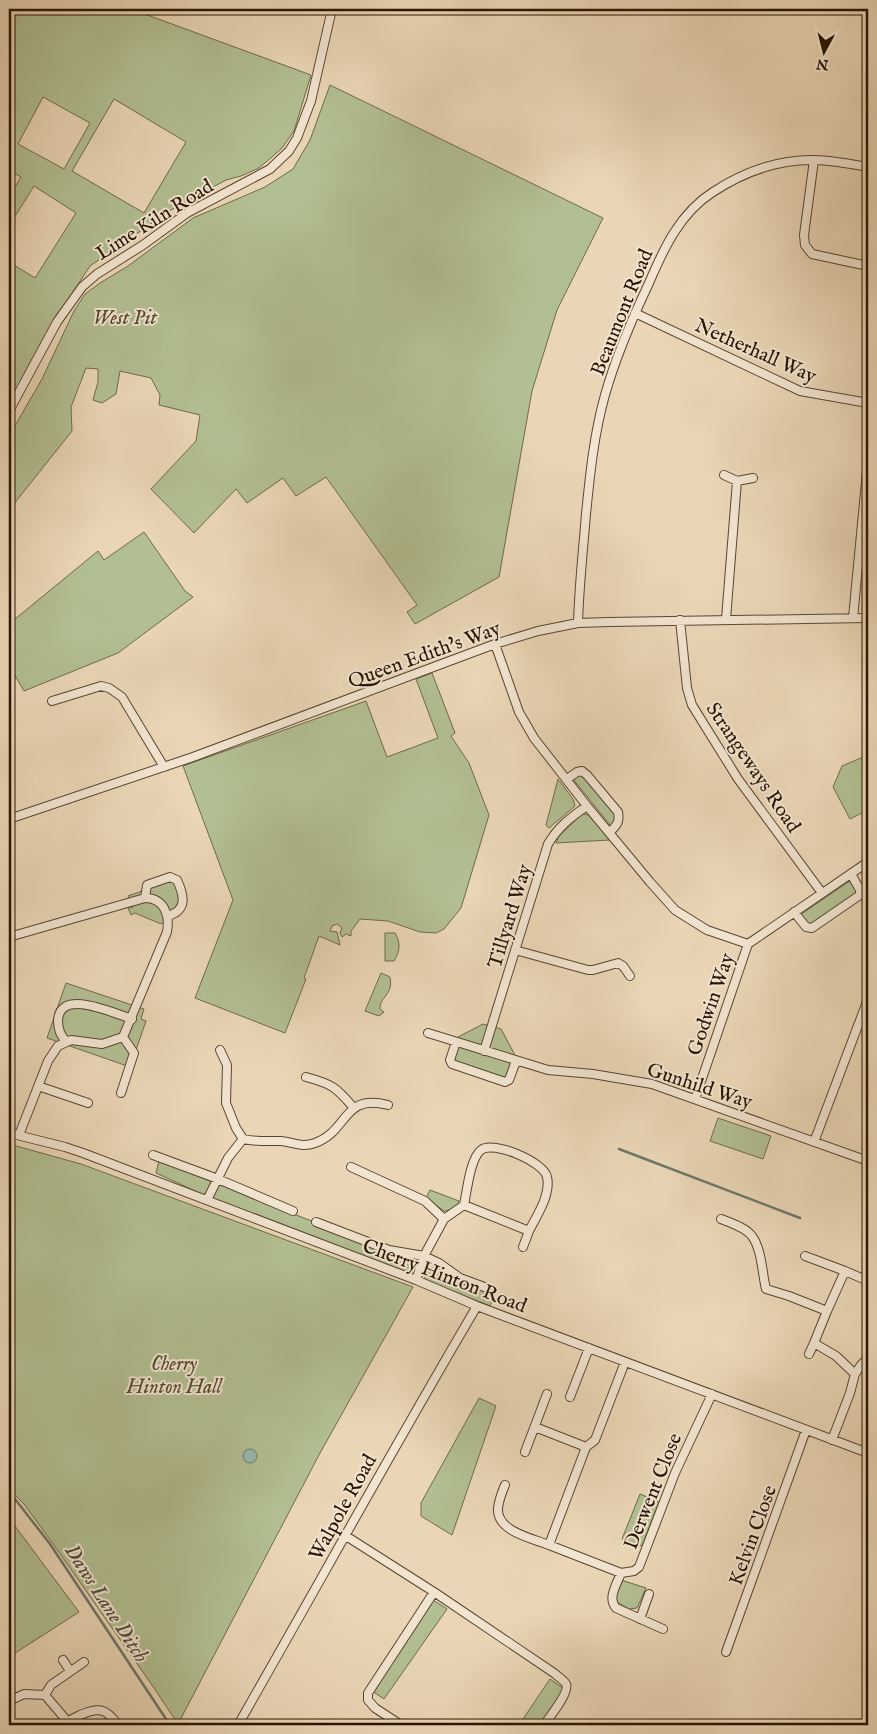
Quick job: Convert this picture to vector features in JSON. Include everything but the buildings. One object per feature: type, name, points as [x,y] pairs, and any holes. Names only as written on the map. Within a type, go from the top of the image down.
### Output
[{"type":"street","name":"Lime Kiln Road","points":[[9,411],[57,322],[82,287],[97,274],[143,245],[187,213],[270,169],[289,151],[298,138],[311,101],[332,9]]},
{"type":"street","name":"Beaumont Road","points":[[578,624],[579,590],[596,434],[605,395],[619,352],[635,313],[678,224],[711,193],[740,177],[772,165],[814,160],[868,167]]},
{"type":"street","points":[[814,160],[804,245],[812,254],[868,266]]},
{"type":"street","name":"Netherhall Way","points":[[635,313],[800,391],[868,403]]},
{"type":"street","points":[[853,618],[868,461]]},
{"type":"street","points":[[724,475],[737,481],[753,478]]},
{"type":"street","points":[[726,619],[737,481]]},
{"type":"street","name":"Queen Edith's Way","points":[[9,819],[164,767],[495,644],[538,631],[578,624],[726,619],[868,618]]},
{"type":"street","name":"Strangeways Road","points":[[680,620],[687,688],[692,705],[738,779],[822,893]]},
{"type":"street","points":[[495,644],[519,712],[534,738],[650,882],[675,910],[707,930],[748,944]]},
{"type":"street","points":[[52,701],[100,686],[109,688],[122,697],[164,767]]},
{"type":"street","points":[[567,779],[582,771],[618,812],[620,819],[610,832]]},
{"type":"street","name":"Tillyard Way","points":[[484,1051],[548,844],[556,831],[587,806]]},
{"type":"street","name":"Godwin Way","points":[[695,1099],[748,944],[868,862]]},
{"type":"street","points":[[794,912],[806,927],[812,928],[860,894],[860,890],[851,874]]},
{"type":"street","points":[[145,898],[145,890],[148,885],[170,877],[177,880],[182,891],[183,902],[179,910],[168,916]]},
{"type":"street","points":[[9,937],[145,898],[150,898],[162,905],[168,916],[167,932],[124,1037],[102,1044],[81,1040],[67,1042],[58,1046],[52,1054],[19,1135]]},
{"type":"street","points":[[515,950],[588,970],[618,963],[623,966],[630,976]]},
{"type":"street","points":[[814,1142],[868,999]]},
{"type":"street","points":[[67,1042],[62,1038],[58,1028],[58,1017],[68,1005],[77,1002],[132,1019]]},
{"type":"street","name":"Gunhild Way","points":[[428,1033],[548,1070],[593,1074],[652,1084],[868,1161]]},
{"type":"street","points":[[121,1092],[134,1053],[124,1037]]},
{"type":"street","points":[[456,1042],[450,1060],[452,1064],[505,1082],[509,1080],[516,1061]]},
{"type":"street","points":[[220,1050],[227,1065],[226,1103],[236,1128],[243,1139],[255,1142],[284,1142],[299,1146],[313,1144],[320,1141],[334,1129],[353,1107],[362,1103],[376,1102],[388,1105]]},
{"type":"street","points":[[306,1077],[337,1089],[353,1107]]},
{"type":"street","points":[[38,1086],[88,1103]]},
{"type":"street","name":"Cherry Hinton Road","points":[[9,1133],[65,1147],[416,1280],[477,1306],[868,1453]]},
{"type":"street","points":[[207,1200],[228,1158],[243,1139]]},
{"type":"street","points":[[416,1280],[424,1256],[444,1219],[464,1205],[473,1165],[480,1150],[486,1147],[497,1148],[535,1162],[547,1174],[548,1184],[542,1204],[523,1247]]},
{"type":"street","points":[[153,1155],[218,1179],[293,1211]]},
{"type":"street","points":[[352,1167],[425,1201],[444,1219]]},
{"type":"street","points":[[464,1205],[529,1231]]},
{"type":"street","points":[[721,1219],[742,1228],[753,1237],[759,1255],[766,1290],[793,1297],[827,1311]]},
{"type":"street","name":"Cherry Hinton Road","points":[[316,1222],[388,1250],[424,1256],[439,1263],[460,1278],[488,1288]]},
{"type":"street","points":[[805,1256],[868,1281]]},
{"type":"street","points":[[809,1354],[845,1271]]},
{"type":"street","name":"Walpole Road","points":[[238,1725],[346,1536],[374,1483],[477,1306]]},
{"type":"street","points":[[814,1343],[836,1356],[855,1374]]},
{"type":"street","points":[[570,1397],[589,1348]]},
{"type":"street","points":[[832,1440],[850,1393],[855,1374],[868,1358]]},
{"type":"street","points":[[549,1544],[586,1447],[595,1440],[625,1362]]},
{"type":"street","points":[[525,1452],[547,1394]]},
{"type":"street","name":"Derwent Close","points":[[505,1484],[498,1509],[499,1516],[505,1526],[621,1573],[634,1571],[639,1568],[675,1473],[712,1394]]},
{"type":"street","points":[[535,1427],[586,1447]]},
{"type":"street","name":"Kelvin Close","points":[[726,1652],[806,1430]]},
{"type":"street","points":[[346,1536],[434,1592],[554,1673],[565,1683],[567,1686],[565,1694],[544,1725]]},
{"type":"street","points":[[621,1573],[612,1596],[613,1605],[663,1629]]},
{"type":"street","points":[[401,1725],[375,1708],[368,1700],[368,1693],[434,1592]]},
{"type":"street","points":[[640,1618],[649,1594]]},
{"type":"street","points":[[63,1660],[70,1671]]},
{"type":"street","points":[[46,1695],[51,1685],[84,1662]]},
{"type":"street","points":[[9,1701],[24,1694],[46,1695]]},
{"type":"street","points":[[46,1695],[65,1723],[92,1710],[98,1710],[106,1711],[118,1725]]},
{"type":"green space","points":[[9,9],[131,9],[311,75],[294,131],[282,148],[272,157],[259,168],[226,180],[171,210],[90,266],[55,320],[9,404],[9,262],[35,278],[76,213],[34,186],[9,226],[9,197],[21,177],[9,170]],"holes":[[[43,97],[90,123],[64,169],[18,144]],[[114,99],[186,142],[144,213],[72,171]]]},
{"type":"green space","name":"West Pit","points":[[330,85],[603,218],[557,310],[532,391],[499,577],[415,624],[407,612],[417,605],[326,477],[296,496],[283,478],[247,503],[236,489],[194,533],[151,489],[196,441],[200,415],[159,405],[160,395],[151,378],[120,371],[116,394],[102,403],[93,400],[98,382],[98,369],[86,368],[71,407],[72,431],[9,510],[9,436],[42,379],[74,311],[85,294],[128,266],[193,218],[265,187],[293,169],[310,140]]},
{"type":"green space","points":[[144,532],[185,591],[193,597],[118,653],[24,691],[9,665],[9,624],[98,551],[104,560]]},
{"type":"green space","points":[[432,673],[455,733],[451,736],[469,763],[489,815],[461,908],[444,929],[436,933],[420,932],[388,921],[360,919],[351,931],[351,936],[346,934],[342,937],[340,933],[342,928],[337,924],[332,926],[330,931],[337,932],[340,945],[319,936],[304,978],[306,979],[285,1033],[195,998],[233,900],[183,766],[366,701],[387,757],[438,738],[416,679]]},
{"type":"green space","points":[[868,755],[868,810],[850,819],[833,787],[842,766]]},
{"type":"green space","points":[[580,774],[586,777],[614,810],[617,820],[611,826],[573,779]]},
{"type":"green space","points":[[558,779],[573,799],[575,806],[549,828],[546,825]]},
{"type":"green space","points":[[582,814],[589,815],[610,840],[556,843],[559,836]]},
{"type":"green space","points":[[854,878],[859,895],[812,928],[797,917]]},
{"type":"green space","points":[[173,880],[181,896],[177,910],[161,924],[135,913],[131,915],[128,908],[133,907],[128,896],[150,886]]},
{"type":"green space","points":[[385,933],[395,933],[398,940],[399,950],[394,961],[385,961]]},
{"type":"green space","points":[[381,973],[390,977],[391,983],[380,1005],[380,1009],[384,1012],[379,1016],[365,1011]]},
{"type":"green space","points":[[66,983],[144,1009],[141,1019],[146,1021],[130,1067],[47,1038]]},
{"type":"green space","points":[[483,1024],[501,1029],[516,1057],[510,1080],[450,1060],[458,1037]]},
{"type":"green space","points":[[718,1118],[771,1136],[763,1159],[710,1141]]},
{"type":"green space","name":"Cherry Hinton Hall","points":[[9,1144],[81,1164],[413,1287],[320,1453],[178,1724],[56,1548],[24,1504],[9,1489]]},
{"type":"green space","points":[[159,1161],[398,1255],[409,1255],[415,1261],[415,1268],[409,1273],[215,1200],[156,1173]]},
{"type":"green space","points":[[430,1190],[459,1201],[453,1208],[444,1211],[426,1198]]},
{"type":"green space","points":[[438,1267],[454,1280],[495,1294],[490,1306],[424,1280],[428,1269]]},
{"type":"green space","points":[[479,1398],[496,1406],[452,1535],[421,1516],[421,1503]]},
{"type":"green space","points":[[640,1494],[659,1502],[642,1546],[622,1539]]},
{"type":"green space","points":[[9,1518],[79,1612],[9,1657]]},
{"type":"green space","points":[[621,1580],[646,1588],[637,1608],[629,1609],[615,1601],[615,1594]]},
{"type":"green space","points":[[433,1600],[447,1609],[384,1699],[372,1691]]},
{"type":"green space","points":[[550,1679],[564,1689],[540,1725],[519,1725]]},
{"type":"water","points":[[247,1449],[253,1449],[257,1456],[253,1463],[247,1463],[243,1459],[243,1453]]},
{"type":"waterway","points":[[619,1149],[800,1218]]},
{"type":"waterway","name":"Daws Lane Ditch","points":[[15,1499],[50,1544],[170,1725]]}]
